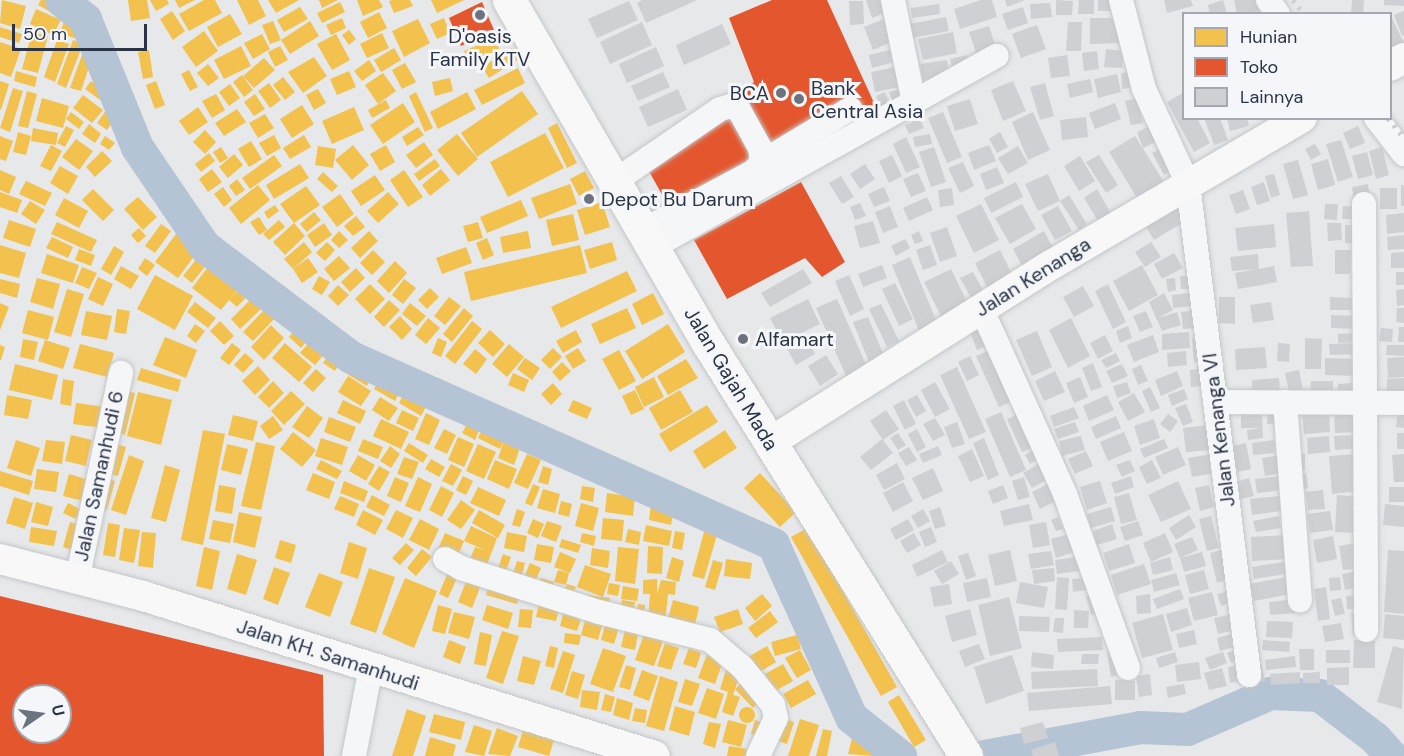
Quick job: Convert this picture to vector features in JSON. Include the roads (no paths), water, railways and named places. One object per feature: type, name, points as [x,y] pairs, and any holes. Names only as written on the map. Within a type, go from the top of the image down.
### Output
[{"type":"highway","name":"Jalan Gajah Mada","points":[[509,0],[769,443],[964,754]]},
{"type":"main road","name":"Jalan Kenanga","points":[[769,443],[1188,184],[1299,120]]},
{"type":"main road","name":"Jalan KH. Samanhudi","points":[[0,559],[371,667],[655,756]]},
{"type":"street","points":[[893,0],[914,103]]},
{"type":"street","name":"Jalan Kenanga VI","points":[[1121,0],[1144,89],[1188,184],[1217,402],[1249,675]]},
{"type":"street","points":[[649,238],[914,103],[997,56]]},
{"type":"street","points":[[615,181],[720,109],[731,106],[739,110],[760,148],[762,162]]},
{"type":"street","points":[[649,238],[754,171],[762,162],[850,109]]},
{"type":"street","points":[[1378,120],[1404,154]]},
{"type":"street","points":[[1364,204],[1366,630]]},
{"type":"street","points":[[982,310],[1065,494],[1128,668]]},
{"type":"street","name":"Jalan Samanhudi 6","points":[[77,580],[121,373]]},
{"type":"street","points":[[1217,402],[1404,403]]},
{"type":"street","points":[[1285,402],[1300,600]]},
{"type":"street","points":[[446,559],[461,568],[599,612],[710,640],[742,667],[773,705],[776,718],[758,756]]},
{"type":"street","points":[[354,756],[371,667]]},
{"type":"waterway","points":[[61,0],[85,19],[137,147],[204,246],[351,357],[773,544],[851,717],[900,756]]},
{"type":"waterway","points":[[984,756],[1140,727],[1187,729],[1270,693],[1319,695],[1375,738],[1391,756]]},
{"type":"railway","points":[[1293,0],[1302,12]]},
{"type":"railway","points":[[1390,120],[1404,138]]},
{"type":"place","name":"D'oasis Family KTV","points":[[480,15]]},
{"type":"place","name":"BCA","points":[[781,93]]},
{"type":"place","name":"Bank Central Asia","points":[[799,99]]},
{"type":"place","name":"Depot Bu Darum","points":[[589,199]]},
{"type":"place","name":"Alfamart","points":[[743,339]]}]
